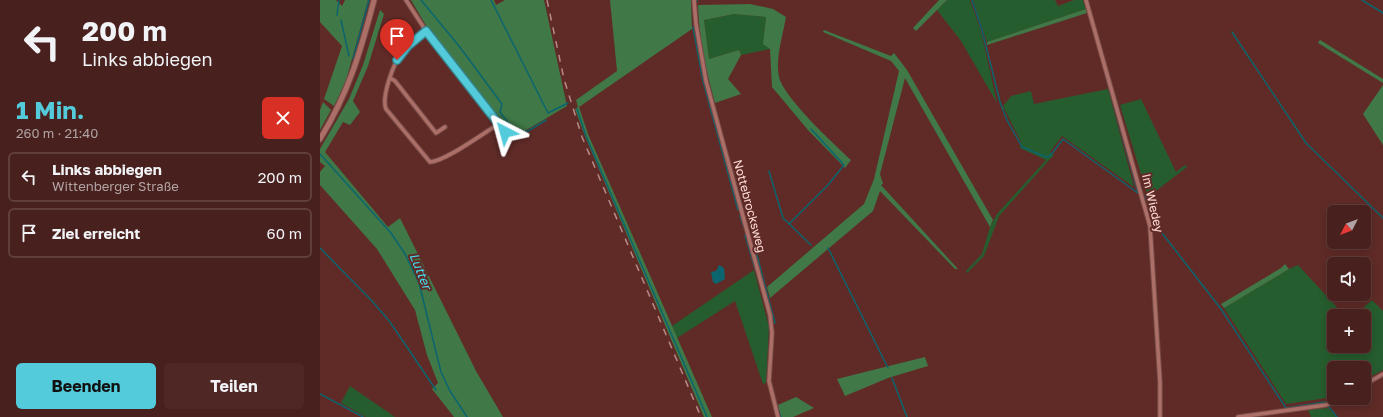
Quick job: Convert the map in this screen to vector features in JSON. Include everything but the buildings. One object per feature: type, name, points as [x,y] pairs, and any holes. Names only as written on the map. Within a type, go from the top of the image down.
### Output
[{"type":"main road","points":[[320,139],[352,78],[374,0]]},
{"type":"street","points":[[406,0],[426,31],[505,132]]},
{"type":"street","name":"Nottebrocksweg","points":[[694,0],[697,32],[706,81],[770,315],[772,333],[769,381],[778,417]]},
{"type":"street","name":"Im Wiedey","points":[[1086,0],[1150,226],[1160,382],[1160,417]]},
{"type":"street","points":[[426,31],[402,52],[390,78],[384,101],[386,109],[430,162],[436,161],[451,154],[499,124]]},
{"type":"street","points":[[390,78],[395,80],[436,133],[445,127]]},
{"type":"street","points":[[1371,381],[1383,374]]},
{"type":"street","points":[[1238,417],[1327,405]]},
{"type":"green space","points":[[320,0],[336,0],[342,6],[345,0],[368,0],[346,81],[334,106],[324,99],[342,46],[320,22]]},
{"type":"green space","points":[[411,0],[494,0],[496,5],[505,0],[544,0],[567,106],[518,135],[511,134],[428,29]]},
{"type":"green space","points":[[610,0],[691,0],[692,29],[579,107],[588,134],[712,417],[704,417],[585,136],[575,109],[578,107],[576,100],[617,71]]},
{"type":"green space","points":[[939,0],[947,0],[916,31],[913,28]]},
{"type":"green space","points":[[947,0],[970,0],[981,31],[997,103],[961,41],[937,10]]},
{"type":"green space","points":[[973,0],[1055,0],[1058,6],[1074,0],[1083,0],[1086,9],[987,42]]},
{"type":"green space","points":[[750,4],[773,9],[786,17],[778,63],[779,77],[790,97],[799,108],[851,160],[845,168],[808,130],[772,87],[770,49],[763,44],[766,17],[734,14],[704,20],[709,59],[739,50],[741,55],[728,79],[741,94],[715,103],[704,54],[698,5]]},
{"type":"green space","points":[[1086,9],[1087,13],[987,45],[987,42]]},
{"type":"green space","points":[[380,10],[384,14],[368,66],[353,101],[360,112],[350,125],[343,122],[325,152],[388,227],[400,218],[476,371],[503,417],[454,417],[432,389],[438,383],[427,355],[415,310],[377,249],[320,185],[320,172],[325,166],[320,162],[320,149],[349,99],[363,65]]},
{"type":"green space","points":[[734,14],[766,17],[764,34],[770,49],[741,55],[739,50],[709,59],[704,20]]},
{"type":"green space","points":[[824,30],[891,56],[894,53],[907,70],[993,220],[990,227],[905,78],[880,174],[883,184],[881,185],[958,269],[955,269],[880,191],[873,211],[770,298],[767,287],[864,204],[874,179],[899,71],[891,61],[823,32]]},
{"type":"green space","points":[[1320,40],[1383,79],[1383,83],[1318,43]]},
{"type":"green space","points":[[1383,85],[1383,145],[1363,114]]},
{"type":"green space","points":[[1108,89],[1134,187],[1062,136],[1050,152],[1054,155],[999,216],[984,256],[967,273],[966,271],[982,254],[990,227],[997,214],[1046,160],[1020,148],[1021,142],[1003,106],[1011,96],[1031,91],[1034,104]]},
{"type":"green space","points":[[1141,99],[1176,172],[1185,165],[1187,167],[1148,197],[1120,105]]},
{"type":"green space","points":[[323,102],[331,110],[320,130],[320,110]]},
{"type":"green space","points":[[1285,264],[1289,269],[1224,308],[1221,304],[1281,268]]},
{"type":"green space","points":[[1298,265],[1327,296],[1327,301],[1331,301],[1339,309],[1327,309],[1327,353],[1371,353],[1371,309],[1362,309],[1372,300],[1383,311],[1383,370],[1371,376],[1371,361],[1327,361],[1327,398],[1286,404],[1224,308]]},
{"type":"green space","points":[[754,270],[769,327],[766,383],[763,384],[735,301],[677,338],[672,326]]},
{"type":"green space","points":[[925,357],[928,366],[888,378],[845,396],[837,379]]},
{"type":"green space","points":[[350,386],[395,417],[366,417],[341,403]]},
{"type":"green space","points":[[796,397],[814,408],[793,417],[781,417],[778,405]]},
{"type":"green space","points":[[1328,408],[1336,417],[1311,417],[1308,410]]},
{"type":"water","points":[[719,265],[724,268],[725,279],[716,284],[713,282],[711,272],[716,271]]},
{"type":"waterway","points":[[337,15],[339,0]]},
{"type":"waterway","points":[[353,59],[369,0]]},
{"type":"waterway","points":[[421,0],[459,46],[502,104],[500,112],[516,133],[518,131]]},
{"type":"waterway","points":[[491,0],[548,113],[568,103]]},
{"type":"waterway","points":[[972,0],[982,30],[1000,102],[1007,120],[1022,147],[1046,157],[1050,156],[1063,139],[1138,193]]},
{"type":"waterway","points":[[1362,0],[1383,13]]},
{"type":"waterway","points":[[341,20],[349,56]]},
{"type":"waterway","points":[[693,27],[703,81],[738,210]]},
{"type":"waterway","points":[[1232,32],[1306,143],[1383,218]]},
{"type":"waterway","points":[[1106,77],[1138,193]]},
{"type":"waterway","points":[[577,109],[586,136],[707,417]]},
{"type":"waterway","points":[[520,130],[524,132],[528,131],[546,120]]},
{"type":"waterway","points":[[789,224],[828,185],[844,165],[811,129]]},
{"type":"waterway","name":"Lutter","points":[[320,154],[391,233],[405,254],[419,283],[441,372],[450,391],[467,417]]},
{"type":"waterway","points":[[769,171],[783,218],[811,245]]},
{"type":"waterway","points":[[1145,195],[1155,224],[1221,309],[1286,408],[1325,402]]},
{"type":"waterway","points":[[740,216],[744,228]]},
{"type":"waterway","points":[[745,235],[755,269]]},
{"type":"waterway","points":[[754,244],[775,323]]},
{"type":"waterway","points":[[320,248],[372,301],[390,322],[436,390]]},
{"type":"waterway","points":[[828,248],[888,368]]},
{"type":"waterway","points":[[892,378],[907,417]]},
{"type":"waterway","points":[[320,394],[363,417]]},
{"type":"waterway","points":[[1329,407],[1337,417]]},
{"type":"waterway","points":[[778,409],[781,417]]},
{"type":"railway","points":[[547,0],[564,79],[582,137],[701,417]]},
{"type":"route","points":[[397,60],[408,46],[426,31],[505,132]]}]
